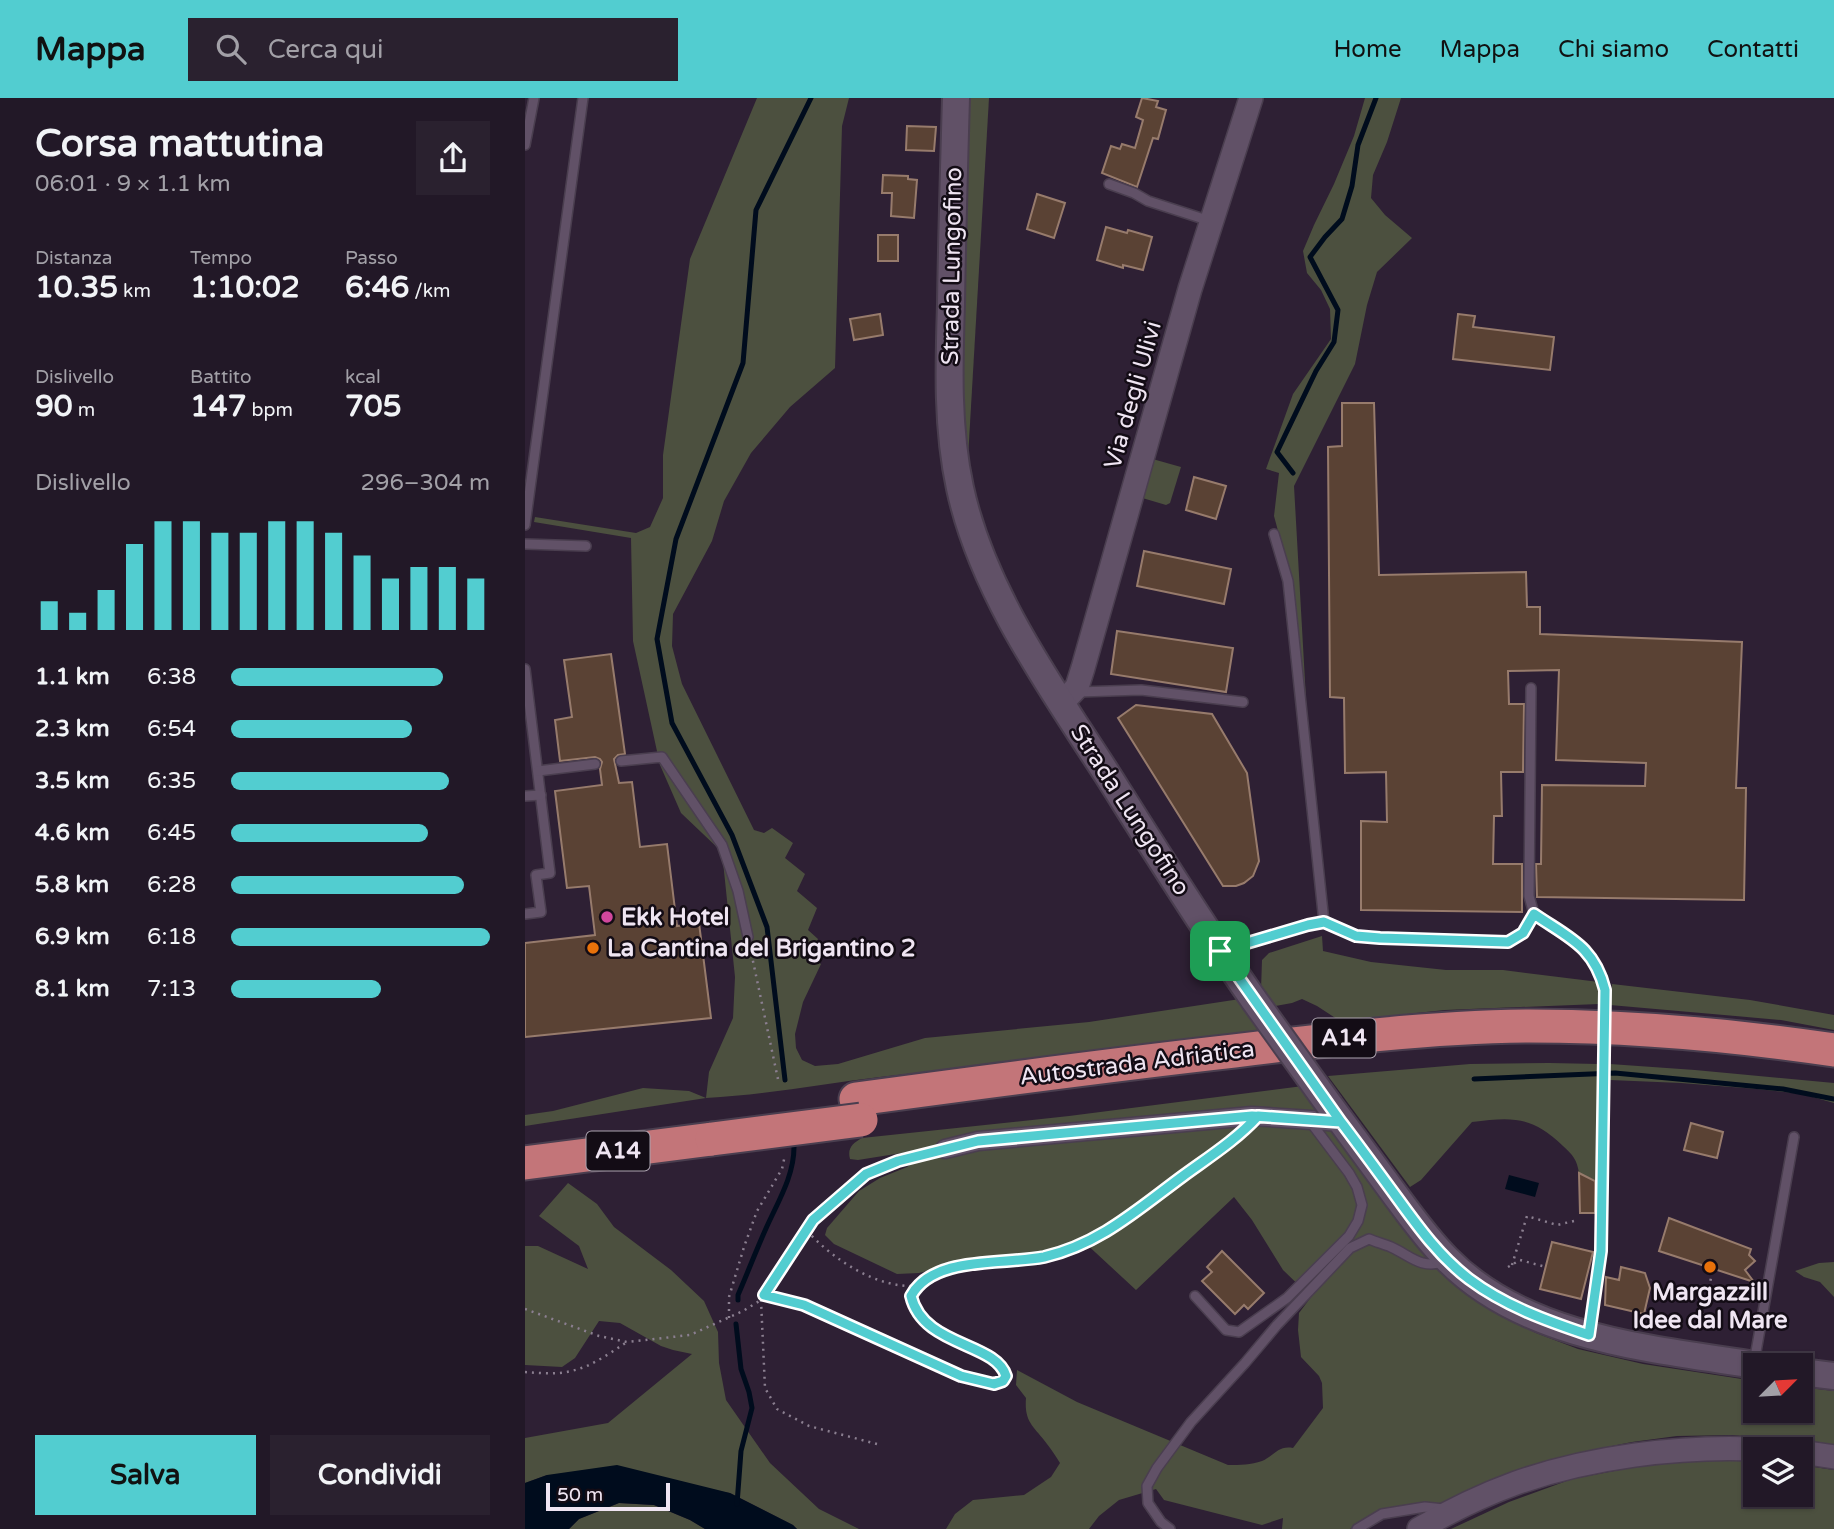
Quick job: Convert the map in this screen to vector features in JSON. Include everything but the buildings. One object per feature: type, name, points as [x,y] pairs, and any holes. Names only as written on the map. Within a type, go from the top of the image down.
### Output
[{"type":"highway","name":"Autostrada Adriatica","points":[[859,1110],[1336,1038],[1479,1028],[1647,1029],[1775,1041],[1834,1050]]},
{"type":"highway","name":"Autostrada Adriatica","points":[[525,1141],[710,1128],[859,1110],[1444,1052],[1564,1049],[1652,1052],[1834,1073]]},
{"type":"highway","name":"Autostrada Adriatica","points":[[525,1163],[710,1128]]},
{"type":"main road","name":"Strada Lungofino","points":[[956,98],[950,427],[960,490],[974,535],[986,567],[1017,629],[1067,698],[1220,951],[1254,1000],[1326,1116],[1448,1261],[1469,1279],[1508,1304],[1545,1320],[1589,1335],[1652,1349],[1743,1363]]},
{"type":"main road","points":[[1813,1373],[1834,1376]]},
{"type":"street","name":"Via degli Ulivi","points":[[1067,698],[1080,677],[1094,634],[1173,348],[1251,98]]},
{"type":"street","points":[[945,1149],[978,1141],[1258,1116],[1326,1116]]},
{"type":"street","points":[[1419,1529],[1489,1493],[1546,1473],[1612,1459],[1710,1448],[1743,1449]]},
{"type":"street","points":[[1813,1454],[1834,1457]]},
{"type":"lane","points":[[525,145],[534,98]]},
{"type":"lane","points":[[525,525],[583,98]]},
{"type":"lane","points":[[1109,184],[1148,201],[1212,222]]},
{"type":"lane","points":[[1275,534],[1288,581],[1324,922]]},
{"type":"lane","points":[[525,544],[586,545]]},
{"type":"lane","points":[[525,669],[550,873],[536,875],[541,912],[525,914]]},
{"type":"lane","points":[[1531,688],[1529,896],[1534,914],[1586,950],[1601,974],[1605,990],[1601,1251],[1589,1335]]},
{"type":"lane","points":[[1067,698],[1141,690],[1243,702]]},
{"type":"lane","points":[[621,761],[662,757],[722,845],[738,891],[748,937]]},
{"type":"lane","points":[[538,771],[595,764]]},
{"type":"lane","points":[[525,796],[541,795]]},
{"type":"lane","points":[[1220,951],[1324,922],[1356,936],[1508,942],[1523,933],[1534,914]]},
{"type":"lane","points":[[1195,1296],[1226,1330],[1239,1332],[1287,1298],[1349,1236],[1358,1221],[1362,1205],[1357,1187],[1326,1116]]},
{"type":"lane","points":[[1757,1353],[1794,1137]]},
{"type":"lane","points":[[1170,1529],[1161,1522],[1148,1503],[1147,1486],[1157,1468],[1191,1422],[1350,1248],[1369,1239],[1391,1247],[1418,1263],[1434,1265],[1448,1261]]},
{"type":"lane","points":[[1357,1529],[1382,1514],[1425,1507],[1456,1510]]},
{"type":"path","points":[[748,937],[779,1084]]},
{"type":"path","points":[[764,1295],[804,1305],[961,1376],[994,1384],[1003,1381],[1006,1376],[1004,1368],[995,1359],[940,1333],[921,1318],[911,1296],[916,1286],[926,1277],[946,1270],[984,1262],[1045,1256],[1099,1236],[1122,1223],[1243,1133],[1258,1116]]},
{"type":"path","points":[[729,1318],[729,1297],[744,1247],[757,1211],[782,1169],[786,1145]]},
{"type":"path","points":[[525,1309],[599,1336],[627,1342],[690,1335],[761,1300],[813,1220],[866,1174],[898,1161],[945,1149]]},
{"type":"path","points":[[1545,1267],[1520,1261],[1510,1266],[1527,1216],[1557,1224],[1574,1221]]},
{"type":"path","points":[[806,1231],[831,1254],[855,1269],[901,1287],[916,1286]]},
{"type":"path","points":[[1703,1314],[1711,1278]]},
{"type":"path","points":[[761,1300],[765,1388],[777,1409],[809,1426],[877,1444]]},
{"type":"path","points":[[525,1372],[572,1371],[598,1360],[627,1342]]},
{"type":"green space","points":[[757,98],[849,98],[842,126],[835,368],[790,407],[751,453],[724,501],[712,541],[673,614],[672,646],[682,684],[754,830],[764,833],[772,828],[793,843],[785,858],[805,874],[797,891],[817,908],[808,930],[818,939],[810,958],[821,964],[803,1002],[795,1034],[796,1048],[802,1060],[815,1066],[838,1064],[925,1038],[1089,1022],[1240,999],[1265,1029],[772,1092],[706,1098],[709,1072],[733,1018],[735,977],[722,852],[681,813],[660,765],[633,641],[631,538],[534,522],[535,517],[636,533],[650,527],[663,498],[663,455],[690,259]]},
{"type":"green space","points":[[968,98],[989,98],[968,458],[962,395]]},
{"type":"green space","points":[[1365,98],[1401,98],[1373,175],[1371,198],[1385,215],[1412,238],[1377,272],[1355,364],[1294,486],[1309,752],[1296,611],[1291,579],[1274,516],[1279,473],[1266,469],[1293,394],[1331,339],[1330,309],[1321,290],[1307,273],[1303,251],[1354,136]]},
{"type":"green space","points":[[1149,458],[1181,467],[1170,503],[1166,505],[1139,497]]},
{"type":"green space","points":[[1322,936],[1323,951],[1371,962],[1446,970],[1503,970],[1599,982],[1599,1004],[1445,1010],[1340,1021],[1302,999],[1270,1007],[1261,990],[1262,960],[1269,953]]},
{"type":"green space","points":[[1612,984],[1750,1000],[1834,1015],[1834,1030],[1781,1020],[1610,1005]]},
{"type":"green space","points":[[1470,1064],[1598,1064],[1596,1181],[1579,1173],[1572,1155],[1552,1136],[1531,1124],[1499,1119],[1472,1122],[1421,1180],[1410,1187],[1328,1076]]},
{"type":"green space","points":[[1610,1064],[1834,1083],[1834,1103],[1802,1094],[1757,1089],[1610,1080]]},
{"type":"green space","points":[[1303,1086],[1448,1279],[1492,1310],[1536,1333],[1578,1349],[1643,1364],[1743,1379],[1743,1423],[1813,1423],[1813,1388],[1834,1391],[1834,1446],[1813,1443],[1813,1437],[1732,1435],[1677,1436],[1632,1442],[1563,1458],[1446,1505],[1371,1518],[1350,1529],[1282,1529],[1283,1518],[1262,1525],[1164,1500],[1156,1489],[1119,1500],[1099,1516],[1089,1529],[946,1529],[955,1514],[973,1500],[1024,1495],[1051,1477],[1060,1463],[1028,1419],[1026,1398],[1016,1385],[1017,1370],[1077,1402],[1228,1465],[1258,1462],[1280,1449],[1293,1448],[1323,1408],[1322,1383],[1301,1357],[1298,1330],[1299,1313],[1311,1297],[1283,1270],[1252,1220],[1234,1197],[1136,1290],[1082,1240],[1056,1249],[1013,1257],[957,1264],[919,1273],[897,1274],[834,1244],[825,1235],[827,1228],[859,1191],[880,1178],[907,1167],[933,1148],[850,1159],[851,1146],[862,1138],[1069,1116]]},
{"type":"green space","points":[[643,1088],[689,1091],[706,1098],[525,1126],[525,1115],[553,1111]]},
{"type":"green space","points":[[568,1183],[597,1204],[614,1227],[671,1270],[704,1301],[718,1332],[719,1363],[726,1400],[770,1463],[819,1509],[859,1529],[797,1529],[730,1493],[547,1475],[525,1483],[525,1438],[608,1423],[692,1354],[661,1346],[620,1323],[599,1321],[575,1358],[562,1367],[525,1365],[525,1246],[538,1246],[588,1269],[579,1246],[539,1216]]},
{"type":"green space","points":[[1834,1262],[1834,1297],[1820,1282],[1795,1271],[1819,1263]]},
{"type":"green space","points":[[1672,1460],[1743,1460],[1743,1507],[1813,1507],[1813,1467],[1834,1470],[1834,1529],[1451,1529],[1509,1502],[1572,1479]]},
{"type":"green space","points":[[619,1503],[654,1505],[705,1529],[569,1529],[579,1519]]},
{"type":"water","points":[[1509,1175],[1539,1183],[1535,1197],[1505,1189]]},
{"type":"water","points":[[617,1465],[730,1493],[797,1529],[705,1529],[654,1505],[619,1503],[579,1519],[569,1529],[525,1529],[525,1483],[547,1475]]},
{"type":"waterway","points":[[785,1080],[767,927],[732,835],[672,723],[657,639],[676,539],[743,363],[756,210],[811,98]]},
{"type":"waterway","points":[[1293,473],[1277,452],[1316,371],[1334,342],[1338,310],[1310,257],[1342,219],[1352,186],[1358,145],[1376,98]]},
{"type":"waterway","points":[[1474,1079],[1615,1073],[1783,1089],[1834,1099]]},
{"type":"waterway","points":[[738,1300],[789,1177],[794,1147]]},
{"type":"waterway","points":[[736,1324],[741,1369],[752,1408],[741,1451],[737,1504]]},
{"type":"place","name":"Ekk Hotel","points":[[607,917]]},
{"type":"place","name":"La Cantina del Brigantino 2","points":[[593,948]]},
{"type":"place","name":"Margazzill Idee dal Mare","points":[[1710,1267]]},
{"type":"route","points":[[1220,951],[1324,922],[1356,936],[1508,942],[1523,933],[1534,914],[1586,950],[1601,974],[1605,990],[1601,1251],[1589,1335],[1508,1304],[1469,1279],[1448,1261],[1341,1122],[1308,1119],[1258,1116],[1243,1133],[1122,1223],[1099,1236],[1045,1256],[984,1262],[946,1270],[926,1277],[916,1286],[911,1296],[921,1318],[940,1333],[995,1359],[1004,1368],[1006,1376],[1003,1381],[994,1384],[961,1376],[804,1305],[764,1295],[813,1220],[866,1174],[898,1161],[978,1141],[1252,1116],[1308,1119],[1341,1122],[1220,951]]}]
